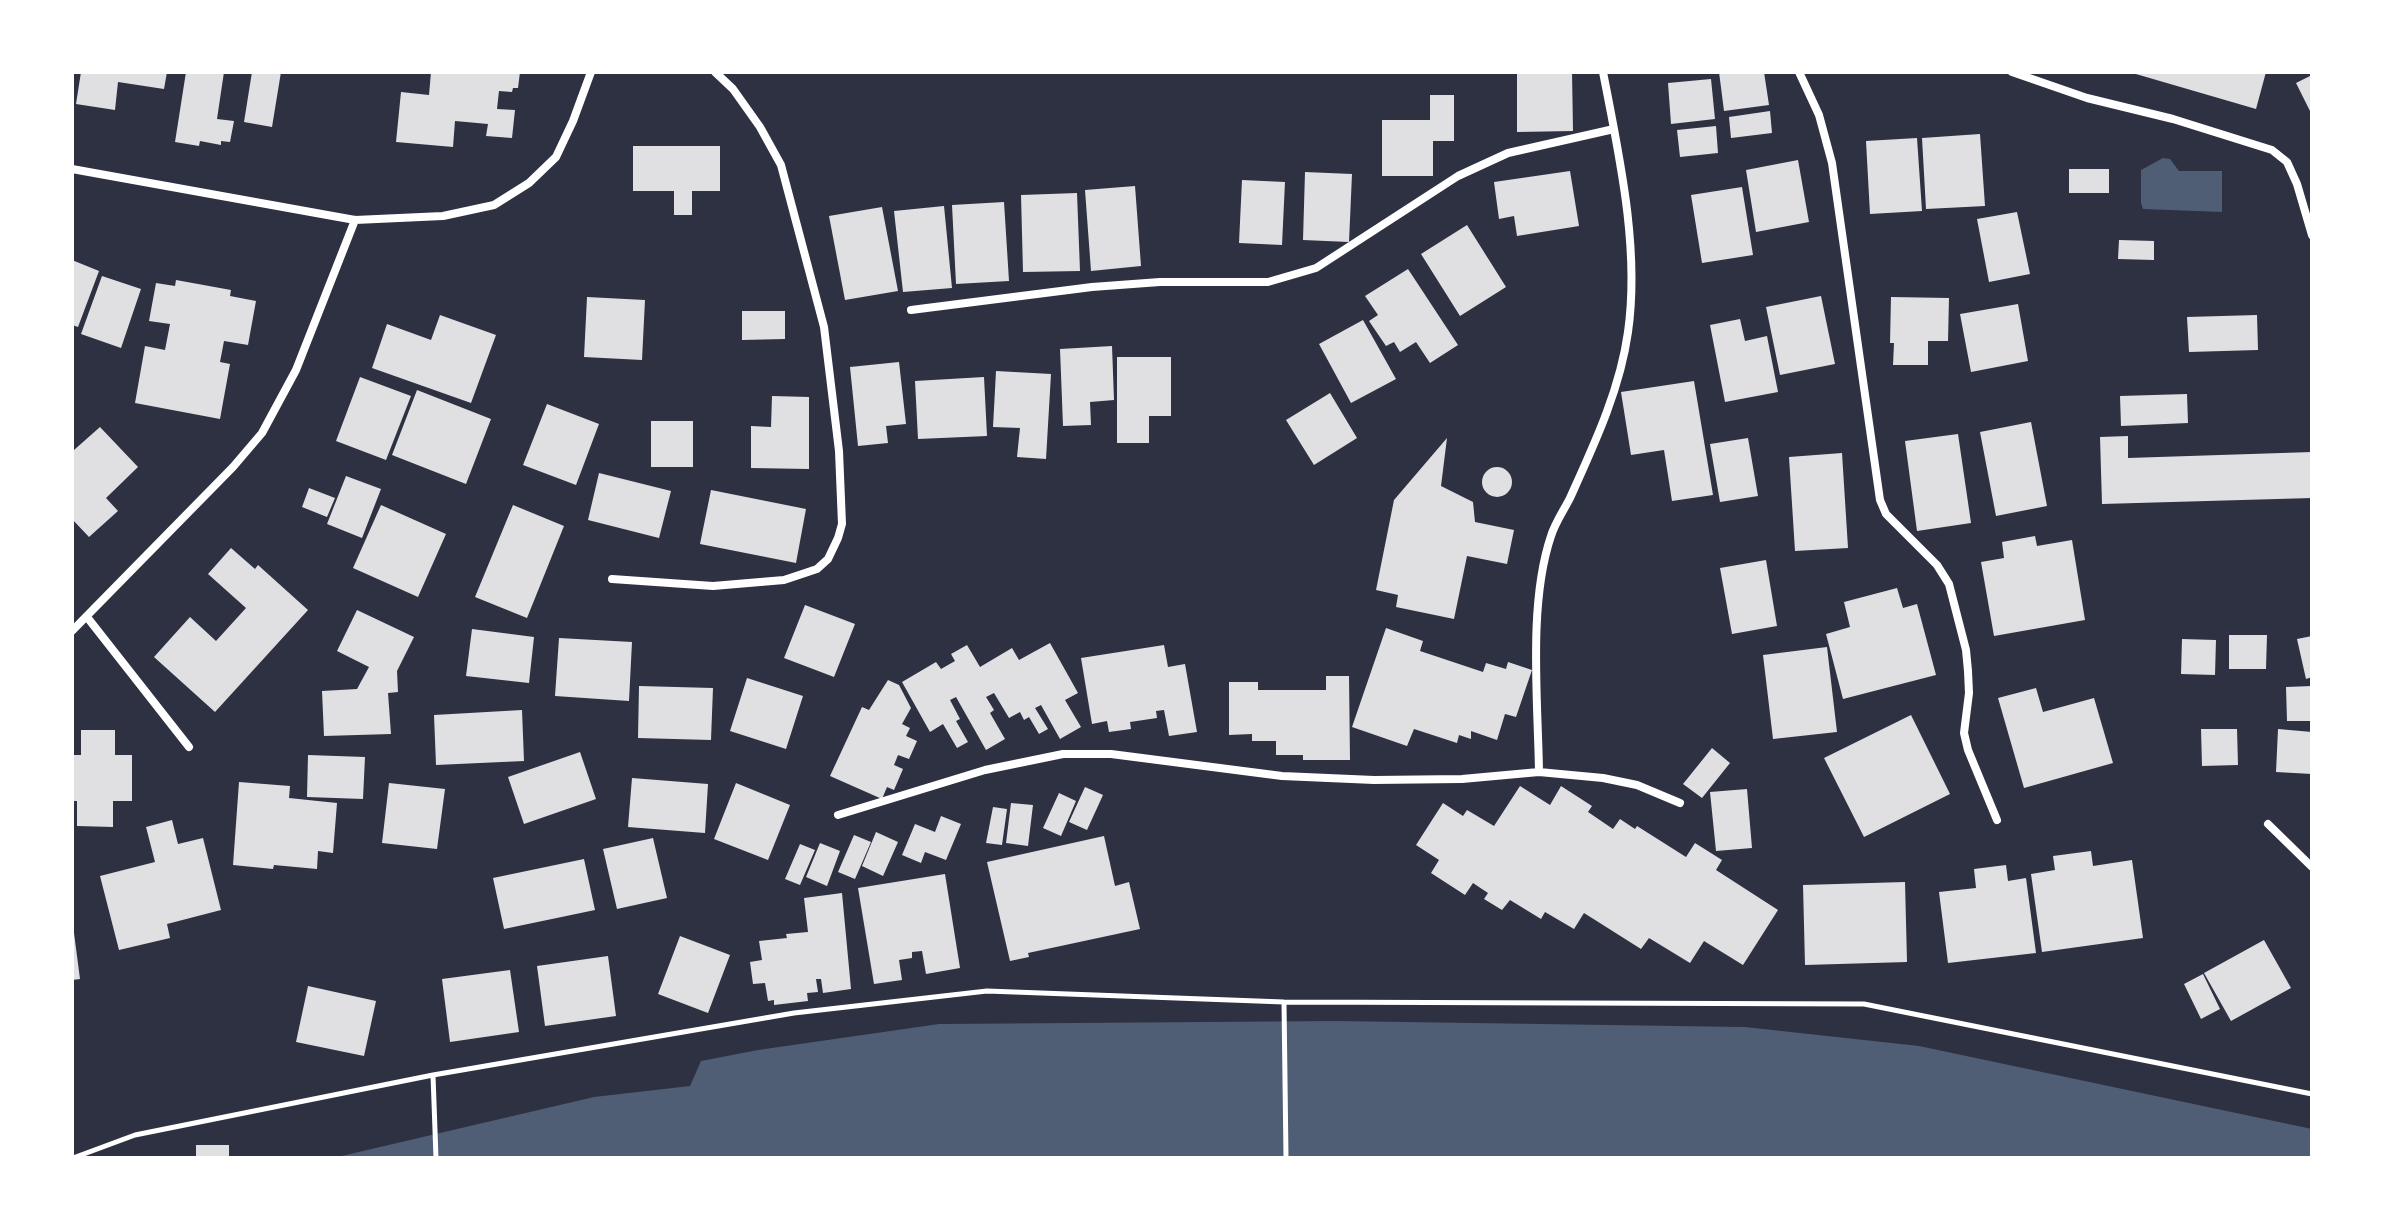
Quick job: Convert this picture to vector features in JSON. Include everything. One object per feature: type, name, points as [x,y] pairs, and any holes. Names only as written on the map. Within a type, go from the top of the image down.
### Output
[{"type":"street","points":[[72,169],[355,220],[443,216],[494,205],[529,183],[556,157],[591,72]]},
{"type":"street","points":[[612,579],[713,586],[784,580],[817,569],[828,559],[842,524],[839,451],[824,327],[781,165],[760,127],[733,89],[715,72]]},
{"type":"street","points":[[1539,772],[1538,594],[1551,535],[1601,428],[1622,367],[1629,330],[1633,260],[1603,72]]},
{"type":"street","points":[[1799,72],[1819,115],[1832,163],[1880,500],[1886,514],[1937,565],[1949,584],[1966,650],[1969,693],[1964,733],[1997,820]]},
{"type":"street","points":[[2012,72],[2087,98],[2173,119],[2272,150],[2287,162],[2312,235]]},
{"type":"street","points":[[911,310],[1092,287],[1160,282],[1268,282],[1316,268],[1458,176],[1508,153],[1614,129]]},
{"type":"street","points":[[72,631],[233,467],[262,433],[296,370],[355,220]]},
{"type":"street","points":[[87,617],[189,747]]},
{"type":"street","points":[[838,815],[985,770],[1063,754],[1111,754],[1282,776],[1374,780],[1462,779],[1539,772],[1603,778],[1637,785],[1680,803]]},
{"type":"street","points":[[2268,824],[2312,867]]},
{"type":"path","points":[[73,1158],[135,1135],[433,1075],[794,1013],[987,991],[1284,1002],[1864,1004],[2312,1094]]},
{"type":"path","points":[[1284,1002],[1286,1158]]},
{"type":"path","points":[[433,1075],[436,1158]]},
{"type":"water","points":[[2163,158],[2170,159],[2179,171],[2222,171],[2222,212],[2143,209],[2141,170]]},
{"type":"water","points":[[1337,1021],[1745,1027],[1919,1046],[2312,1129],[2312,1158],[333,1158],[594,1097],[690,1086],[701,1061],[939,1024]]},
{"type":"building","points":[[81,72],[167,72],[164,89],[118,82],[115,110],[76,104]]},
{"type":"building","points":[[186,72],[224,72],[217,119],[234,121],[230,142],[221,141],[221,145],[200,141],[199,146],[175,142]]},
{"type":"building","points":[[252,72],[281,72],[272,127],[244,122]]},
{"type":"building","points":[[431,72],[520,72],[518,88],[513,88],[512,92],[499,91],[497,109],[515,110],[512,138],[486,136],[488,124],[455,121],[453,147],[396,142],[401,92],[429,95]]},
{"type":"building","points":[[1517,72],[1572,72],[1573,131],[1517,132]]},
{"type":"building","points":[[1719,72],[1764,72],[1769,105],[1724,111]]},
{"type":"building","points":[[2129,72],[2266,72],[2256,109]]},
{"type":"building","points":[[2312,75],[2312,115],[2296,83]]},
{"type":"building","points":[[1711,79],[1715,119],[1671,124],[1668,83]]},
{"type":"building","points":[[1430,95],[1454,95],[1454,141],[1433,141],[1433,176],[1382,176],[1382,120],[1430,120]]},
{"type":"building","points":[[1770,111],[1772,133],[1731,138],[1729,117]]},
{"type":"building","points":[[1716,126],[1718,153],[1680,157],[1677,130]]},
{"type":"building","points":[[1980,134],[1985,206],[1926,209],[1922,138]]},
{"type":"building","points":[[1917,138],[1922,211],[1870,214],[1866,141]]},
{"type":"building","points":[[633,146],[720,146],[720,191],[692,191],[692,215],[674,215],[674,191],[633,191]]},
{"type":"building","points":[[1798,160],[1809,222],[1756,232],[1746,170]]},
{"type":"building","points":[[2069,169],[2109,169],[2109,193],[2069,193]]},
{"type":"building","points":[[1570,171],[1579,226],[1517,236],[1514,216],[1499,219],[1494,182]]},
{"type":"building","points":[[1305,172],[1352,174],[1349,242],[1303,240]]},
{"type":"building","points":[[1242,180],[1285,182],[1282,245],[1239,243]]},
{"type":"building","points":[[1135,186],[1141,266],[1091,271],[1085,190]]},
{"type":"building","points":[[1742,187],[1753,255],[1702,263],[1691,195]]},
{"type":"building","points":[[1077,193],[1080,271],[1023,272],[1021,195]]},
{"type":"building","points":[[1004,202],[1009,281],[956,284],[952,205]]},
{"type":"building","points":[[944,206],[952,288],[903,292],[894,211]]},
{"type":"building","points":[[882,207],[898,291],[845,300],[829,216]]},
{"type":"building","points":[[2017,212],[2030,274],[1989,282],[1977,219]]},
{"type":"building","points":[[1467,225],[1506,287],[1460,316],[1421,254]]},
{"type":"building","points":[[2119,240],[2154,241],[2154,260],[2118,259]]},
{"type":"building","points":[[72,260],[99,271],[78,327],[72,325]]},
{"type":"building","points":[[1408,269],[1458,345],[1430,363],[1416,342],[1400,352],[1394,342],[1386,346],[1369,321],[1378,315],[1365,296]]},
{"type":"building","points":[[102,276],[141,289],[121,348],[81,334]]},
{"type":"building","points":[[176,280],[231,290],[230,296],[256,301],[248,345],[224,341],[220,362],[230,364],[220,419],[135,403],[145,346],[165,350],[170,324],[149,321],[156,283],[175,286]]},
{"type":"building","points":[[1821,296],[1835,364],[1780,375],[1766,307]]},
{"type":"building","points":[[587,297],[645,300],[642,360],[584,357]]},
{"type":"building","points":[[1891,297],[1949,298],[1948,341],[1928,341],[1928,365],[1893,365]]},
{"type":"building","points":[[2018,304],[2028,361],[1971,372],[1960,314]]},
{"type":"building","points":[[742,311],[785,311],[785,339],[742,340]]},
{"type":"building","points":[[440,315],[496,335],[471,403],[372,368],[387,324],[431,340]]},
{"type":"building","points":[[2257,315],[2258,350],[2189,352],[2187,317]]},
{"type":"building","points":[[1740,319],[1745,341],[1767,336],[1778,392],[1725,402],[1710,325]]},
{"type":"building","points":[[1363,320],[1396,379],[1351,403],[1319,344]]},
{"type":"building","points":[[1112,346],[1114,400],[1090,402],[1091,425],[1063,426],[1060,349]]},
{"type":"building","points":[[1117,357],[1171,357],[1171,416],[1149,416],[1149,443],[1117,443]]},
{"type":"building","points":[[899,362],[906,424],[886,426],[888,443],[858,446],[850,367]]},
{"type":"building","points":[[996,371],[1051,374],[1046,459],[1017,457],[1020,428],[993,427]]},
{"type":"building","points":[[360,377],[411,396],[386,460],[336,441]]},
{"type":"building","points":[[984,377],[987,436],[918,439],[915,381]]},
{"type":"building","points":[[1694,381],[1713,495],[1672,501],[1664,450],[1631,455],[1621,392]]},
{"type":"building","points":[[417,390],[491,419],[466,484],[392,455]]},
{"type":"building","points":[[1330,393],[1357,438],[1314,465],[1286,420]]},
{"type":"building","points":[[2187,394],[2188,423],[2121,426],[2120,396]]},
{"type":"building","points":[[772,396],[809,397],[809,469],[751,468],[751,426],[771,427]]},
{"type":"building","points":[[547,404],[599,424],[576,485],[523,465]]},
{"type":"building","points":[[651,421],[693,421],[693,467],[651,467]]},
{"type":"building","points":[[2031,422],[2047,506],[1996,516],[1980,432]]},
{"type":"building","points":[[100,427],[138,467],[106,498],[118,511],[89,537],[72,519],[72,448],[74,450]]},
{"type":"building","points":[[1958,434],[1971,523],[1917,531],[1905,441]]},
{"type":"building","points":[[2128,436],[2128,458],[2312,452],[2312,498],[2102,504],[2100,437]]},
{"type":"building","points":[[1447,438],[1441,486],[1473,502],[1475,522],[1514,530],[1507,564],[1467,556],[1454,619],[1396,607],[1398,595],[1376,590],[1394,500]]},
{"type":"building","points":[[1748,438],[1758,496],[1720,502],[1710,444]]},
{"type":"building","points":[[1842,453],[1848,548],[1795,551],[1789,457]]},
{"type":"building","points":[[1497,467],[1508,471],[1512,482],[1508,493],[1497,497],[1486,493],[1482,482],[1486,471]]},
{"type":"building","points":[[599,473],[671,491],[659,538],[588,520]]},
{"type":"building","points":[[346,476],[381,489],[362,538],[327,524]]},
{"type":"building","points":[[309,488],[335,498],[327,517],[302,507]]},
{"type":"building","points":[[711,490],[806,509],[796,563],[700,544]]},
{"type":"building","points":[[381,505],[446,534],[418,597],[353,568]]},
{"type":"building","points":[[513,505],[564,526],[527,618],[475,597]]},
{"type":"building","points":[[2035,536],[2037,546],[2072,540],[2085,620],[1994,636],[1981,562],[2004,558],[2002,542]]},
{"type":"building","points":[[231,548],[255,569],[258,565],[308,610],[215,712],[154,657],[190,617],[216,641],[246,608],[208,574]]},
{"type":"building","points":[[1766,560],[1777,626],[1732,634],[1720,568]]},
{"type":"building","points":[[1897,588],[1903,608],[1917,604],[1936,675],[1843,699],[1826,634],[1850,627],[1844,602]]},
{"type":"building","points":[[805,605],[855,624],[834,677],[784,658]]},
{"type":"building","points":[[357,610],[414,637],[397,671],[398,692],[388,693],[391,734],[324,736],[322,691],[357,689],[369,667],[337,651]]},
{"type":"building","points":[[1386,628],[1423,641],[1420,651],[1483,672],[1486,663],[1506,669],[1508,662],[1532,670],[1516,717],[1505,714],[1497,740],[1471,731],[1471,739],[1459,735],[1457,743],[1414,729],[1407,746],[1352,727]]},
{"type":"building","points":[[472,629],[534,637],[529,683],[466,676]]},
{"type":"building","points":[[2229,635],[2267,635],[2266,669],[2229,669]]},
{"type":"building","points":[[2312,636],[2312,677],[2306,679],[2297,639]]},
{"type":"building","points":[[559,638],[632,642],[629,701],[555,696]]},
{"type":"building","points":[[2182,639],[2216,640],[2215,675],[2181,674]]},
{"type":"building","points":[[1050,643],[1078,693],[1065,700],[1081,727],[1060,739],[1041,705],[1035,708],[1048,729],[1039,734],[1029,717],[1024,720],[1020,712],[1009,718],[994,693],[986,697],[994,710],[990,713],[1005,739],[986,750],[956,697],[950,700],[960,719],[956,721],[968,742],[957,748],[943,724],[930,732],[902,682],[936,662],[941,669],[955,661],[951,654],[967,645],[980,667],[1012,648],[1019,660]]},
{"type":"building","points":[[1164,645],[1168,667],[1185,664],[1197,732],[1169,736],[1164,710],[1156,711],[1157,718],[1130,722],[1131,729],[1109,732],[1107,721],[1092,724],[1081,658]]},
{"type":"building","points":[[1827,647],[1837,732],[1773,739],[1763,655]]},
{"type":"building","points":[[1326,676],[1349,676],[1350,760],[1303,760],[1303,755],[1276,755],[1276,741],[1252,741],[1252,734],[1229,735],[1229,682],[1258,682],[1258,690],[1326,690]]},
{"type":"building","points":[[747,678],[803,696],[786,749],[730,731]]},
{"type":"building","points":[[888,680],[899,685],[911,708],[902,724],[910,728],[906,736],[917,741],[909,759],[898,755],[894,765],[903,769],[894,790],[887,787],[882,799],[830,776],[862,707],[869,710]]},
{"type":"building","points":[[639,686],[713,688],[711,740],[638,738]]},
{"type":"building","points":[[2312,686],[2312,721],[2287,721],[2286,687]]},
{"type":"building","points":[[2036,688],[2043,712],[2094,698],[2113,763],[2024,788],[1998,698]]},
{"type":"building","points":[[522,710],[524,761],[436,765],[434,715]]},
{"type":"building","points":[[1911,715],[1950,794],[1864,837],[1824,758]]},
{"type":"building","points":[[2201,729],[2237,729],[2238,765],[2202,766]]},
{"type":"building","points":[[2278,729],[2312,732],[2312,774],[2276,772]]},
{"type":"building","points":[[81,730],[115,730],[115,755],[132,755],[132,801],[113,801],[113,827],[77,826],[77,801],[72,801],[72,755],[81,755]]},
{"type":"building","points":[[1712,748],[1730,763],[1702,798],[1683,784]]},
{"type":"building","points":[[580,752],[596,799],[524,824],[508,777]]},
{"type":"building","points":[[308,755],[365,757],[363,799],[307,797]]},
{"type":"building","points":[[632,778],[708,784],[705,833],[628,827]]},
{"type":"building","points":[[239,782],[290,786],[289,798],[337,803],[333,853],[318,851],[317,869],[233,865]]},
{"type":"building","points":[[389,783],[445,789],[437,849],[382,843]]},
{"type":"building","points":[[736,783],[790,805],[768,860],[714,839]]},
{"type":"building","points":[[1520,786],[1550,805],[1561,786],[1592,806],[1588,812],[1613,829],[1620,819],[1635,829],[1637,826],[1686,857],[1695,843],[1722,860],[1716,870],[1778,910],[1743,965],[1704,941],[1690,963],[1649,938],[1641,949],[1584,913],[1574,929],[1545,912],[1541,919],[1510,900],[1502,910],[1484,899],[1488,893],[1473,883],[1465,895],[1431,873],[1439,860],[1416,845],[1443,803],[1463,816],[1467,810],[1494,826]]},
{"type":"building","points":[[1085,787],[1103,795],[1087,830],[1069,822]]},
{"type":"building","points":[[1747,789],[1752,848],[1716,851],[1710,792]]},
{"type":"building","points":[[1059,793],[1076,801],[1061,836],[1043,828]]},
{"type":"building","points":[[1011,803],[1033,805],[1028,846],[1006,843]]},
{"type":"building","points":[[993,807],[1007,809],[1002,845],[986,843]]},
{"type":"building","points":[[941,816],[961,824],[946,860],[925,852],[921,863],[902,855],[915,824],[935,832]]},
{"type":"building","points":[[172,820],[178,844],[203,838],[221,910],[167,924],[170,938],[119,950],[100,876],[155,862],[146,827]]},
{"type":"building","points":[[876,832],[898,842],[883,876],[862,866]]},
{"type":"building","points":[[854,835],[871,842],[855,879],[838,872]]},
{"type":"building","points":[[1104,836],[1115,886],[1129,882],[1140,929],[1028,953],[1029,957],[1010,961],[987,862]]},
{"type":"building","points":[[653,838],[667,898],[617,909],[603,849]]},
{"type":"building","points":[[820,843],[840,851],[827,886],[806,877]]},
{"type":"building","points":[[800,844],[815,850],[800,885],[785,879]]},
{"type":"building","points":[[2091,851],[2093,866],[2132,860],[2143,938],[2042,952],[2031,874],[2055,870],[2053,856]]},
{"type":"building","points":[[584,859],[595,910],[504,929],[493,878]]},
{"type":"building","points":[[2006,865],[2008,881],[2026,878],[2036,953],[1948,963],[1939,892],[1976,888],[1974,869]]},
{"type":"building","points":[[945,874],[960,968],[926,974],[922,951],[912,952],[912,958],[899,960],[902,980],[874,984],[858,888]]},
{"type":"building","points":[[1905,882],[1907,962],[1805,965],[1803,885]]},
{"type":"building","points":[[842,893],[851,989],[823,993],[821,979],[816,979],[818,992],[807,993],[808,1001],[774,1005],[774,1000],[768,1001],[765,983],[753,984],[750,962],[762,960],[759,941],[808,932],[804,898]]},
{"type":"building","points":[[72,933],[80,979],[72,980]]},
{"type":"building","points":[[680,936],[730,955],[708,1013],[658,994]]},
{"type":"building","points":[[2264,940],[2291,988],[2231,1021],[2204,973]]},
{"type":"building","points":[[608,956],[616,1016],[545,1026],[537,966]]},
{"type":"building","points":[[510,970],[519,1032],[450,1042],[442,979]]},
{"type":"building","points":[[2203,974],[2220,1009],[2201,1019],[2184,984]]},
{"type":"building","points":[[308,986],[376,1001],[364,1056],[296,1042]]},
{"type":"building","points":[[196,1145],[229,1145],[229,1158],[196,1158]]}]
